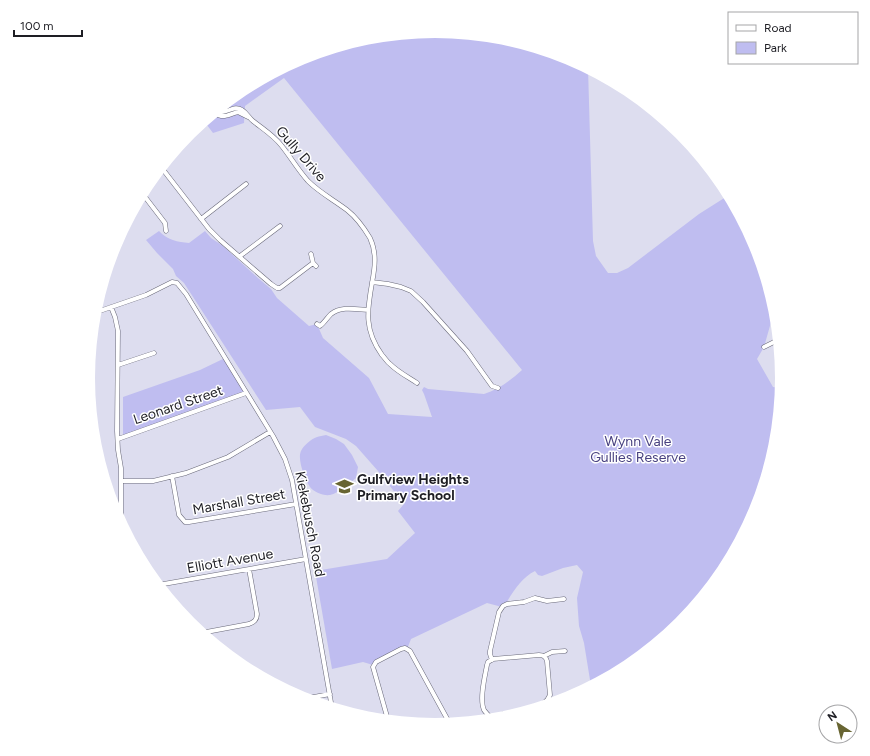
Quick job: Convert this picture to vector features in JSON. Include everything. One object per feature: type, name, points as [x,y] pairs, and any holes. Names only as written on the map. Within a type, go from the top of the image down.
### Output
[{"type":"street","name":"Gully Drive","points":[[223,112],[233,108],[242,110],[274,137],[308,180],[320,192],[347,210],[356,218],[370,238],[375,257],[375,268],[368,310],[368,325],[373,339],[378,350],[390,364],[417,383]]},
{"type":"street","name":"Gully Drive","points":[[219,115],[222,117],[229,116],[238,112],[250,118]]},
{"type":"street","points":[[165,172],[201,219],[220,240],[277,288],[280,288],[313,263]]},
{"type":"street","points":[[201,219],[246,184]]},
{"type":"street","points":[[146,199],[165,223],[166,231]]},
{"type":"street","points":[[240,256],[280,226]]},
{"type":"street","points":[[311,254],[313,263],[316,266]]},
{"type":"street","name":"Kiekebusch Road","points":[[112,307],[146,295],[172,282],[179,284],[280,448],[289,468],[331,701]]},
{"type":"street","points":[[372,282],[388,284],[411,291],[423,302],[466,351],[492,386],[498,388]]},
{"type":"street","points":[[102,310],[112,307],[118,331],[118,450],[121,468],[121,508]]},
{"type":"street","points":[[316,324],[320,326],[322,325],[332,313],[340,310],[368,310]]},
{"type":"street","points":[[764,347],[773,343]]},
{"type":"street","points":[[118,366],[154,353]]},
{"type":"street","points":[[491,392],[492,386]]},
{"type":"street","name":"Leonard Street","points":[[118,439],[246,393]]},
{"type":"street","points":[[121,480],[154,481],[193,470],[228,457],[270,432]]},
{"type":"street","name":"Marshall Street","points":[[172,476],[179,515],[185,522],[296,504]]},
{"type":"street","name":"Elliott Avenue","points":[[164,584],[306,559]]},
{"type":"street","points":[[209,632],[254,623],[256,621],[257,614],[249,569]]},
{"type":"street","points":[[492,660],[490,654],[498,612],[502,606],[524,602],[535,598],[547,601],[564,599]]},
{"type":"street","points":[[386,714],[373,667],[376,662],[401,649],[406,648],[410,651],[446,717]]},
{"type":"street","points":[[487,713],[484,710],[482,704],[482,688],[488,662],[496,658],[539,655],[544,656],[552,652],[565,651]]},
{"type":"street","points":[[544,656],[547,662],[549,698]]},
{"type":"street","points":[[317,696],[330,694]]},
{"type":"green space","name":"Wynn Vale Gullies Reserve","points":[[435,38],[479,41],[544,56],[588,75],[593,241],[596,256],[608,273],[617,273],[628,268],[699,214],[723,198],[749,248],[757,269],[768,312],[770,325],[764,347],[757,359],[773,387],[775,387],[772,422],[757,487],[740,528],[718,567],[705,585],[691,602],[659,634],[624,661],[590,680],[584,643],[579,626],[577,598],[583,572],[577,565],[563,568],[542,576],[538,575],[535,571],[522,581],[502,607],[487,603],[411,639],[407,649],[405,648],[373,665],[363,662],[332,669],[315,571],[387,559],[415,533],[398,511],[404,504],[356,446],[346,439],[315,427],[300,407],[266,410],[184,283],[176,276],[173,269],[146,240],[159,231],[166,237],[173,240],[189,243],[205,231],[211,238],[223,246],[271,289],[277,298],[309,326],[317,324],[323,338],[369,378],[388,414],[432,417],[422,390],[424,387],[428,389],[484,394],[509,381],[522,370],[284,78],[245,106],[244,123],[213,133],[207,126],[246,95],[285,73],[326,56],[391,41]]},
{"type":"green space","points":[[225,358],[246,393],[123,437],[123,397],[200,370]]},
{"type":"green space","points":[[326,435],[344,444],[358,467],[356,478],[340,490],[330,495],[319,493],[310,487],[304,474],[300,459],[301,451],[308,443],[319,436]]},
{"type":"place","name":"Gulfview Heights Primary School","points":[[344,487]]}]
